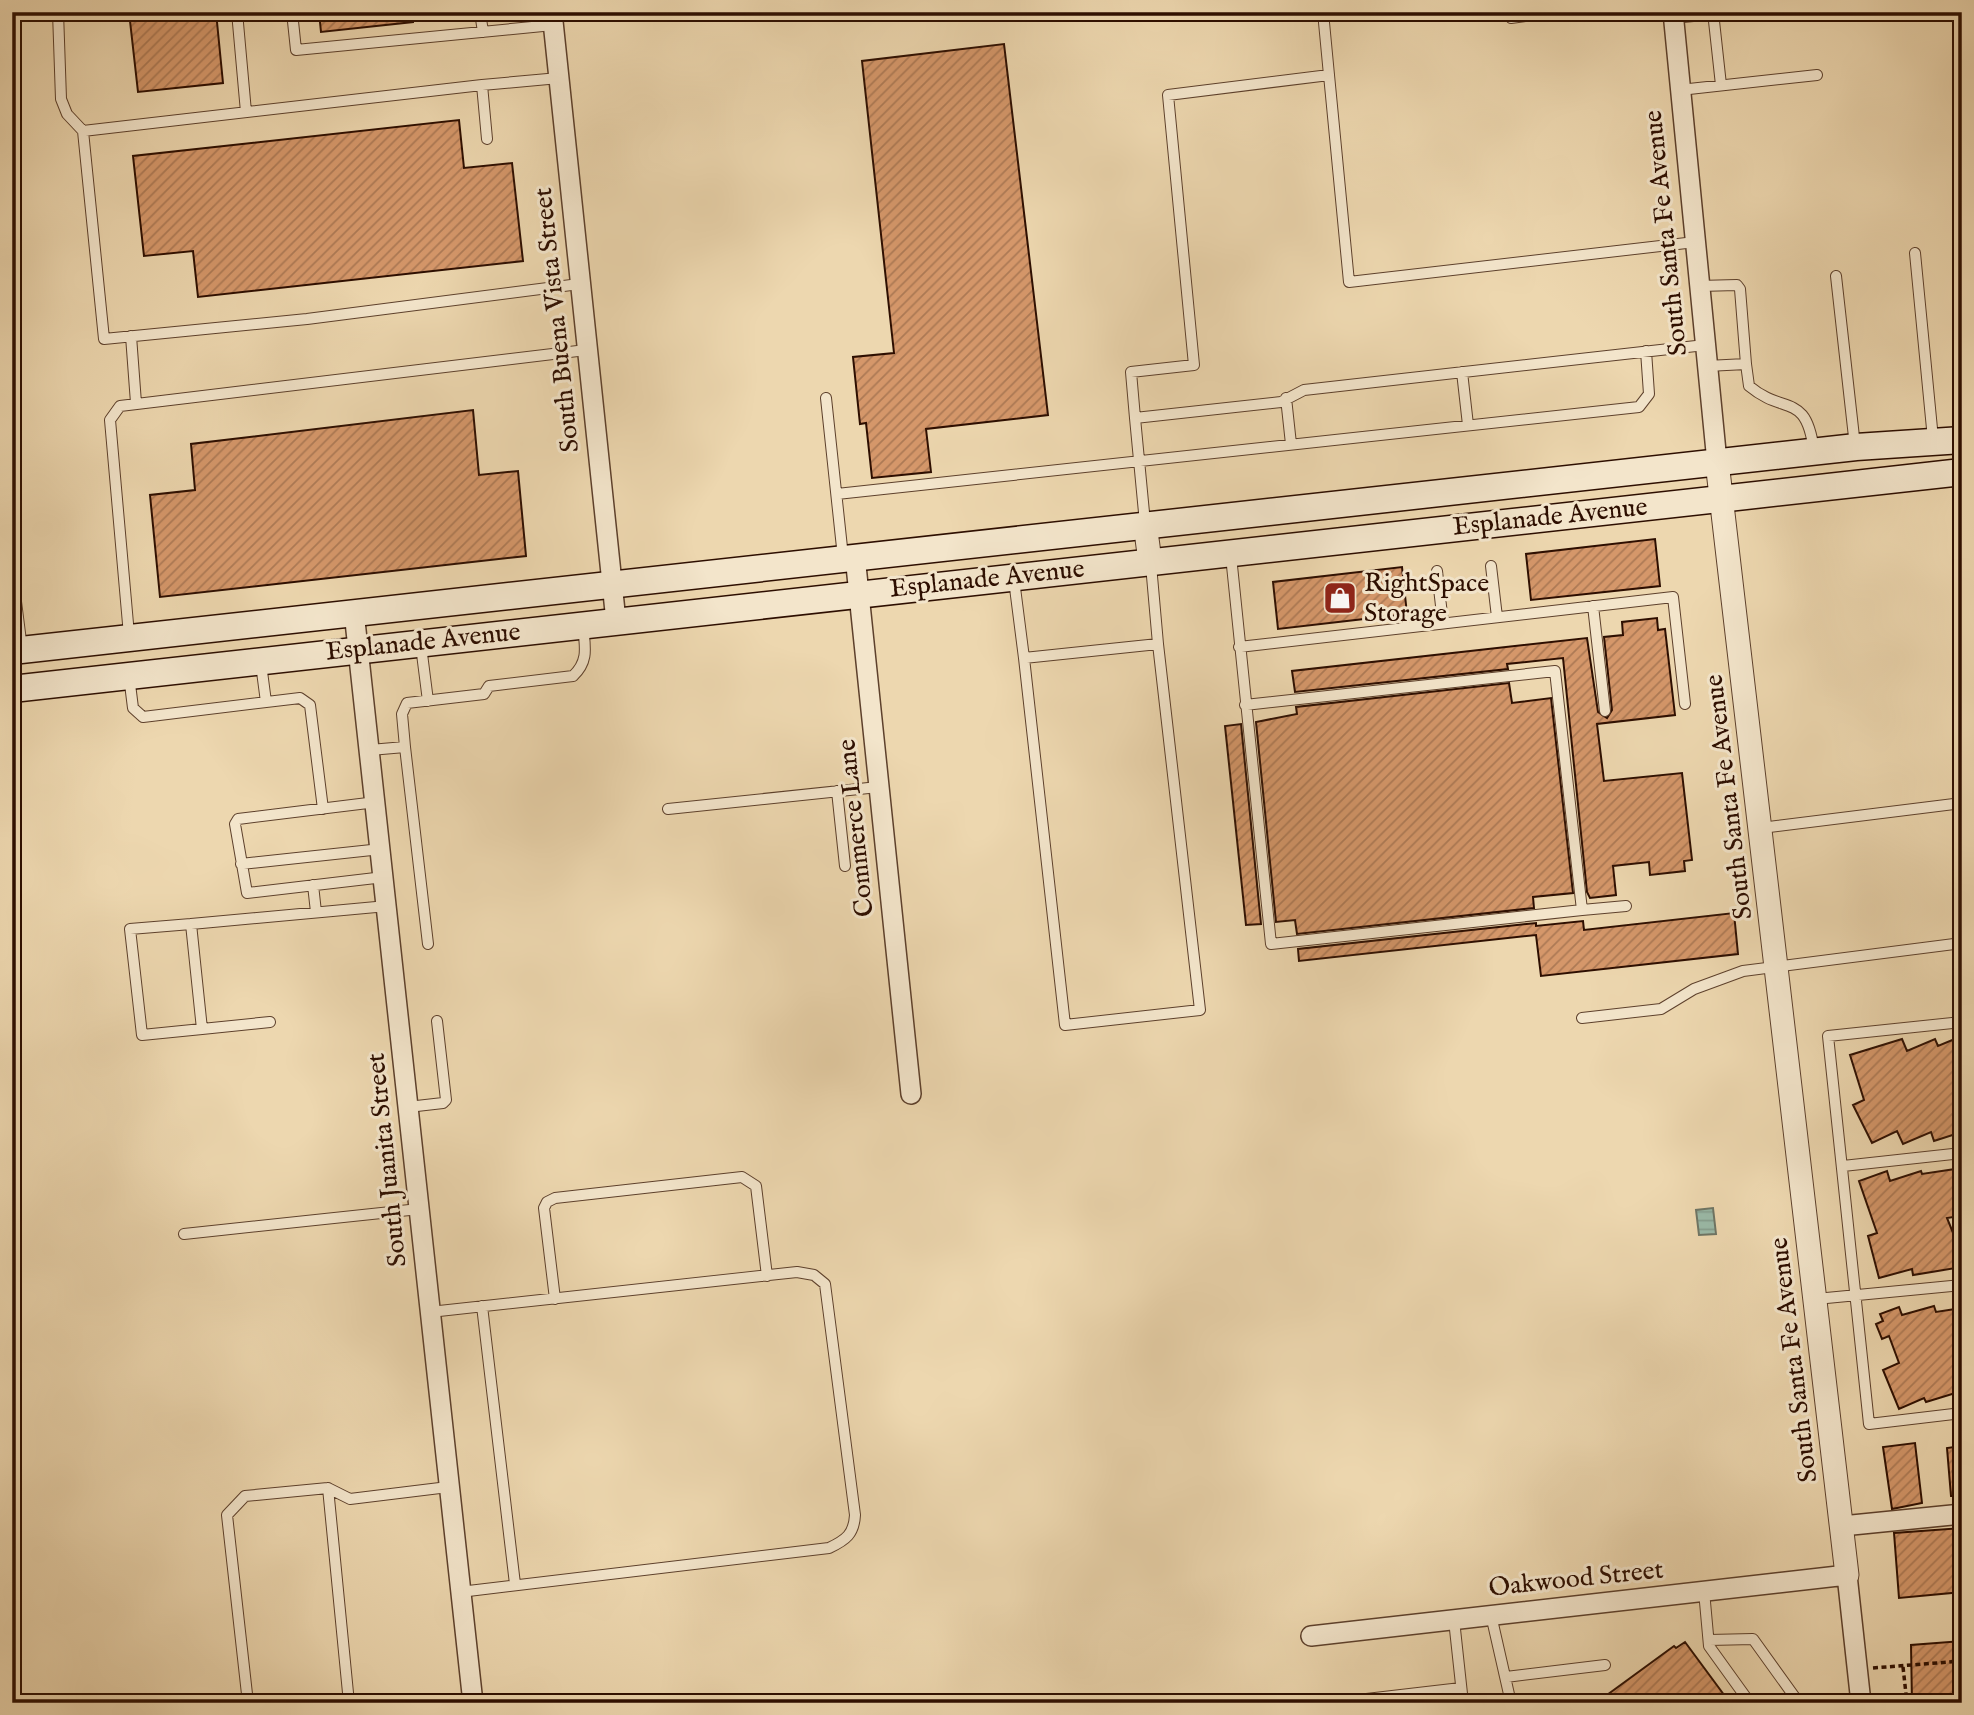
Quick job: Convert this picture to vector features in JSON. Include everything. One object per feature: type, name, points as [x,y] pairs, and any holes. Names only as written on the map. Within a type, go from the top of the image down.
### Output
[{"type":"main road","name":"Esplanade Avenue","points":[[17,650],[1345,502],[1856,447],[1962,440]]},
{"type":"main road","name":"Esplanade Avenue","points":[[12,689],[1962,472]]},
{"type":"main road","points":[[1345,502],[1348,539]]},
{"type":"street","name":"South Santa Fe Avenue","points":[[1673,15],[1717,462],[1847,1574]]},
{"type":"street","name":"South Buena Vista Street","points":[[552,19],[616,621]]},
{"type":"street","points":[[1146,524],[1150,561]]},
{"type":"street","name":"Commerce Lane","points":[[849,557],[859,593],[911,1094]]},
{"type":"street","name":"South Juanita Street","points":[[354,612],[473,1703]]},
{"type":"street","points":[[1842,1526],[1962,1514]]},
{"type":"street","points":[[1847,1574],[1861,1703]]},
{"type":"street","name":"Oakwood Street","points":[[1311,1636],[1847,1574]]},
{"type":"lane","points":[[58,12],[61,99],[67,114],[83,131],[104,339],[307,318],[579,284]]},
{"type":"lane","points":[[237,12],[246,112]]},
{"type":"lane","points":[[292,12],[296,50],[482,32],[552,19]]},
{"type":"lane","points":[[481,12],[482,32]]},
{"type":"lane","points":[[1323,12],[1349,282],[1695,243]]},
{"type":"lane","points":[[1511,18],[1556,12]]},
{"type":"lane","points":[[1673,15],[1734,12]]},
{"type":"lane","points":[[1713,13],[1721,85]]},
{"type":"lane","points":[[1146,524],[1131,372],[1194,365],[1168,95],[1329,75]]},
{"type":"lane","points":[[1680,90],[1817,75]]},
{"type":"lane","points":[[83,131],[559,78]]},
{"type":"lane","points":[[482,85],[487,139]]},
{"type":"lane","points":[[1915,253],[1934,443]]},
{"type":"lane","points":[[1836,276],[1856,447]]},
{"type":"lane","points":[[1699,286],[1728,284],[1737,285],[1740,289],[1749,386],[1760,395],[1801,411],[1807,419],[1814,452]]},
{"type":"lane","points":[[131,336],[136,403]]},
{"type":"lane","points":[[1135,418],[1281,402],[1304,390],[1705,345]]},
{"type":"lane","points":[[129,638],[110,420],[120,406],[586,350]]},
{"type":"lane","points":[[837,494],[1639,407],[1649,394],[1646,351]]},
{"type":"lane","points":[[1707,366],[1746,364]]},
{"type":"lane","points":[[1462,372],[1468,425]]},
{"type":"lane","points":[[826,398],[837,494],[849,557]]},
{"type":"lane","points":[[1286,398],[1291,444]]},
{"type":"lane","points":[[1230,552],[1271,944],[1626,906]]},
{"type":"lane","points":[[1014,576],[1065,1025],[1159,1015],[1200,1010],[1150,561]]},
{"type":"lane","points":[[1491,566],[1497,617]]},
{"type":"lane","points":[[12,570],[17,650]]},
{"type":"lane","points":[[1437,571],[1443,623]]},
{"type":"lane","points":[[1239,647],[1673,597],[1685,705]]},
{"type":"lane","points":[[1593,606],[1605,711]]},
{"type":"lane","points":[[428,944],[402,714],[407,703],[484,694],[489,686],[573,676],[581,669],[586,656],[583,625]]},
{"type":"lane","points":[[420,642],[428,701]]},
{"type":"lane","points":[[1024,658],[1158,644]]},
{"type":"lane","points":[[261,660],[266,702]]},
{"type":"lane","points":[[1245,705],[1555,671],[1582,910]]},
{"type":"lane","points":[[129,676],[133,708],[143,717],[300,698],[310,705],[323,808]]},
{"type":"lane","points":[[370,750],[405,747]]},
{"type":"lane","points":[[668,810],[878,787]]},
{"type":"lane","points":[[837,792],[845,866]]},
{"type":"lane","points":[[376,802],[238,819],[235,824],[247,892],[384,877]]},
{"type":"lane","points":[[1761,828],[1962,803]]},
{"type":"lane","points":[[241,864],[381,849]]},
{"type":"lane","points":[[313,885],[316,912]]},
{"type":"lane","points":[[270,1021],[142,1035],[130,929],[387,906]]},
{"type":"lane","points":[[191,924],[202,1029]]},
{"type":"lane","points":[[1582,1018],[1661,1009],[1694,989],[1743,971],[1962,943]]},
{"type":"lane","points":[[408,1107],[443,1104],[446,1100],[437,1020]]},
{"type":"lane","points":[[1962,1022],[1828,1036],[1869,1424],[1962,1413]]},
{"type":"lane","points":[[1843,1166],[1962,1153]]},
{"type":"lane","points":[[555,1299],[544,1208],[547,1202],[555,1198],[741,1177],[757,1186],[767,1276]]},
{"type":"lane","points":[[184,1234],[419,1209]]},
{"type":"lane","points":[[430,1312],[797,1272],[814,1275],[825,1284],[855,1515],[854,1529],[844,1541],[829,1548],[460,1592]]},
{"type":"lane","points":[[1815,1299],[1962,1285]]},
{"type":"lane","points":[[482,1306],[515,1584]]},
{"type":"lane","points":[[247,1703],[227,1515],[245,1496],[328,1488],[350,1499],[448,1487]]},
{"type":"lane","points":[[328,1488],[349,1703]]},
{"type":"lane","points":[[1704,1591],[1709,1646],[1750,1703]]},
{"type":"lane","points":[[1492,1615],[1511,1703]]},
{"type":"lane","points":[[1454,1620],[1463,1703]]},
{"type":"lane","points":[[1709,1640],[1753,1639],[1800,1703]]},
{"type":"lane","points":[[1506,1677],[1605,1665]]},
{"type":"lane","points":[[1332,1703],[1461,1688]]},
{"type":"path","points":[[1857,1670],[1962,1661]]},
{"type":"path","points":[[1903,1666],[1907,1703]]},
{"type":"shaded area","points":[[1713,1208],[1716,1234],[1699,1235],[1696,1210]]},
{"type":"building","points":[[129,12],[216,12],[223,83],[138,92]]},
{"type":"building","points":[[319,12],[413,12],[413,22],[321,32]]},
{"type":"building","points":[[1004,44],[1048,415],[926,429],[931,472],[872,478],[866,423],[860,424],[853,357],[894,353],[862,61]]},
{"type":"building","points":[[459,120],[464,168],[512,163],[523,261],[198,297],[193,251],[144,256],[133,156]]},
{"type":"building","points":[[473,410],[479,475],[518,471],[526,556],[160,597],[150,495],[195,490],[191,444]]},
{"type":"building","points":[[1655,539],[1660,586],[1531,600],[1526,554]]},
{"type":"building","name":"RightSpace Storage","points":[[1402,567],[1407,614],[1278,629],[1273,582]]},
{"type":"building","points":[[1657,618],[1658,630],[1665,629],[1675,715],[1597,724],[1604,781],[1682,773],[1692,860],[1684,861],[1685,871],[1650,875],[1649,862],[1613,866],[1616,895],[1590,898],[1587,892],[1563,658],[1507,664],[1508,669],[1295,692],[1292,671],[1587,638],[1598,712],[1607,718],[1612,710],[1604,637],[1623,635],[1622,622]]},
{"type":"building","points":[[1509,683],[1512,703],[1551,698],[1573,893],[1533,897],[1534,908],[1297,934],[1295,920],[1276,922],[1256,722],[1297,714],[1296,707]]},
{"type":"building","points":[[1241,724],[1261,924],[1246,925],[1225,726]]},
{"type":"building","points":[[1734,913],[1738,954],[1541,976],[1536,935],[1299,961],[1298,949],[1536,923],[1536,926],[1583,921],[1584,930]]},
{"type":"building","points":[[1962,1036],[1962,1132],[1934,1141],[1931,1132],[1903,1144],[1897,1131],[1872,1143],[1853,1105],[1864,1100],[1850,1055],[1902,1039],[1907,1051],[1935,1039],[1938,1046]]},
{"type":"building","points":[[1962,1168],[1962,1184],[1956,1186],[1960,1216],[1947,1218],[1962,1255],[1962,1267],[1913,1275],[1912,1269],[1879,1278],[1868,1236],[1877,1233],[1859,1181],[1887,1171],[1890,1181],[1921,1171],[1922,1174]]},
{"type":"building","points":[[1934,1306],[1936,1312],[1962,1308],[1962,1391],[1926,1402],[1924,1398],[1899,1409],[1883,1370],[1899,1363],[1889,1336],[1882,1339],[1876,1324],[1883,1321],[1880,1314],[1899,1307],[1902,1315]]},
{"type":"building","points":[[1915,1443],[1922,1503],[1892,1509],[1883,1447]]},
{"type":"building","points":[[1962,1446],[1962,1496],[1951,1496],[1947,1448]]},
{"type":"building","points":[[1962,1528],[1962,1592],[1899,1598],[1894,1533]]},
{"type":"building","points":[[1962,1641],[1962,1697],[1951,1698],[1952,1703],[1912,1703],[1911,1645]]},
{"type":"building","points":[[1685,1642],[1730,1703],[1596,1703],[1674,1646],[1676,1648]]},
{"type":"place","name":"RightSpace Storage","points":[[1340,598]]}]
